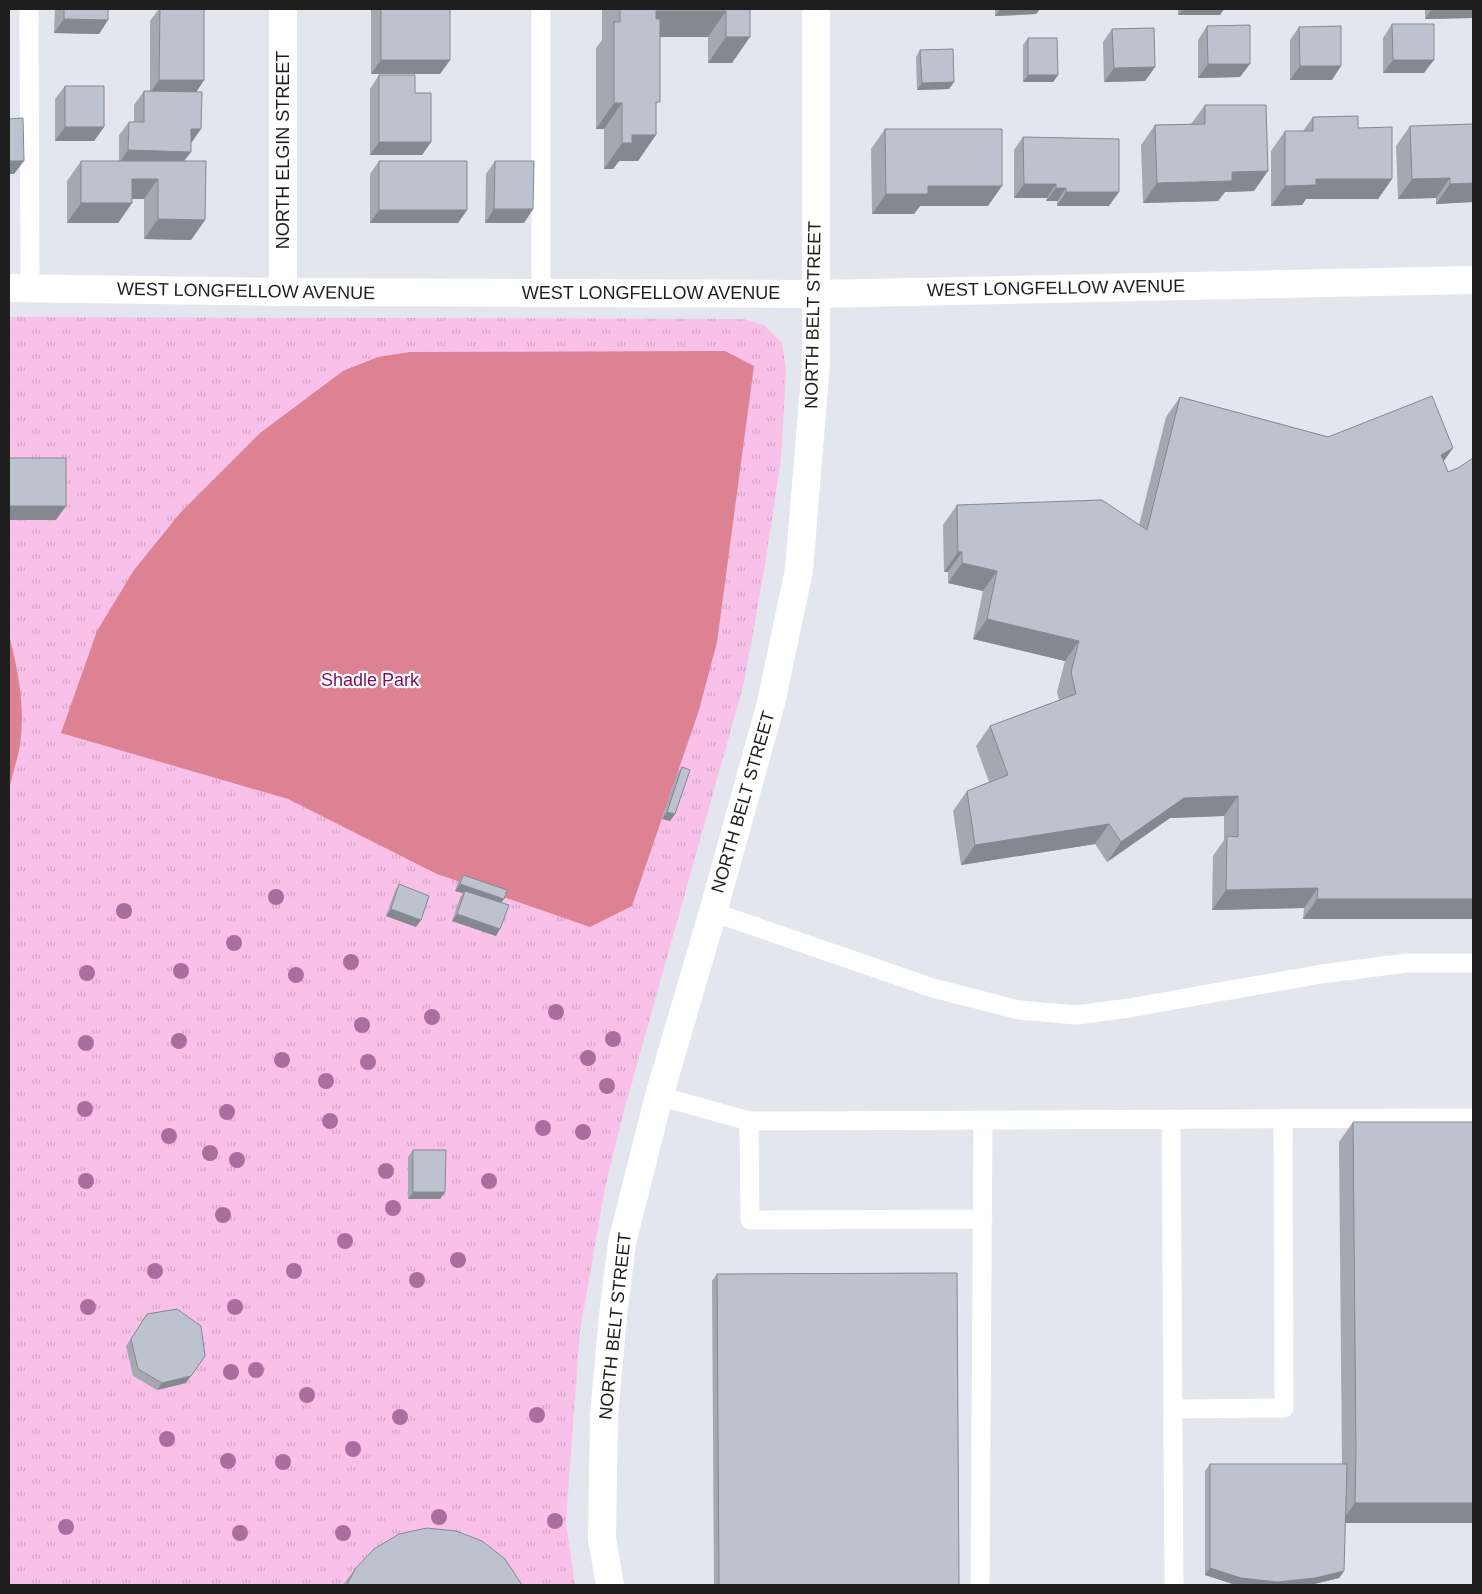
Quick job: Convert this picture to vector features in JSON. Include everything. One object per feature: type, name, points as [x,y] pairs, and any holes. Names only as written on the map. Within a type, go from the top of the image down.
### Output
[{"type":"street","name":"NORTH ELGIN STREET","points":[[283,9],[283,292]]},
{"type":"street","name":"NORTH BELT STREET","points":[[610,1585],[602,1539],[604,1416],[622,1243],[658,1096],[713,912],[771,703],[799,570],[816,364],[816,9]]},
{"type":"street","name":"WEST LONGFELLOW AVENUE","points":[[19,288],[283,292],[815,294],[1473,280]]},
{"type":"lane","points":[[19,288],[29,9]]},
{"type":"lane","points":[[541,9],[541,292]]},
{"type":"lane","points":[[713,912],[933,988],[1019,1010],[1076,1015],[1130,1008],[1321,974],[1406,963],[1473,963]]},
{"type":"lane","points":[[658,1096],[750,1121],[1473,1118]]},
{"type":"lane","points":[[1173,1409],[1284,1408],[1283,1118]]},
{"type":"lane","points":[[1172,1119],[1174,1585]]},
{"type":"lane","points":[[980,1585],[983,1120]]},
{"type":"lane","points":[[750,1121],[750,1220],[983,1219]]},
{"type":"green space","name":"Shadle Park","points":[[9,317],[743,319],[764,325],[782,343],[786,370],[781,459],[744,683],[623,1114],[605,1188],[580,1331],[566,1523],[575,1585],[9,1585]]},
{"type":"green space","points":[[725,351],[754,366],[717,642],[699,710],[632,906],[590,927],[437,874],[288,799],[61,733],[97,631],[134,570],[180,513],[260,433],[343,371],[378,357],[410,352]]},
{"type":"green space","points":[[9,635],[19,679],[22,724],[18,755],[9,789]]},
{"type":"building","points":[[64,9],[108,9],[108,20],[64,19]]},
{"type":"building","points":[[160,9],[204,9],[204,80],[159,80]]},
{"type":"building","points":[[381,9],[450,9],[450,60],[381,60]]},
{"type":"building","points":[[620,9],[750,9],[750,37],[726,37],[726,11],[656,11],[656,19],[660,19],[660,102],[656,102],[656,135],[632,135],[632,143],[622,143],[622,103],[614,103],[614,22],[620,22]]},
{"type":"building","points":[[1392,24],[1434,24],[1434,60],[1393,60]]},
{"type":"building","points":[[1250,25],[1250,64],[1208,64],[1207,26]]},
{"type":"building","points":[[1341,26],[1341,66],[1300,66],[1299,27]]},
{"type":"building","points":[[1154,28],[1155,67],[1114,68],[1112,29]]},
{"type":"building","points":[[1028,38],[1057,38],[1058,75],[1028,75]]},
{"type":"building","points":[[953,49],[954,82],[922,83],[920,50]]},
{"type":"building","points":[[379,75],[415,75],[415,93],[431,93],[431,142],[379,142]]},
{"type":"building","points":[[65,86],[104,86],[104,127],[65,127]]},
{"type":"building","points":[[144,91],[202,92],[201,129],[191,129],[191,152],[128,150],[129,122],[144,122]]},
{"type":"building","points":[[1205,105],[1266,105],[1268,171],[1232,172],[1232,181],[1157,183],[1155,125],[1205,124]]},
{"type":"building","points":[[1358,116],[1358,128],[1392,127],[1392,179],[1316,179],[1316,185],[1285,186],[1285,131],[1313,131],[1313,117]]},
{"type":"building","points":[[23,118],[24,161],[9,161],[9,119]]},
{"type":"building","points":[[1473,124],[1473,183],[1450,184],[1450,178],[1412,179],[1410,126]]},
{"type":"building","points":[[885,129],[1002,129],[1002,186],[928,186],[928,194],[886,194]]},
{"type":"building","points":[[1023,137],[1119,139],[1119,192],[1066,192],[1066,188],[1056,188],[1056,184],[1024,184]]},
{"type":"building","points":[[81,161],[206,161],[205,220],[158,219],[158,179],[132,179],[132,203],[81,203]]},
{"type":"building","points":[[379,161],[467,161],[467,210],[379,210]]},
{"type":"building","points":[[495,161],[534,161],[533,209],[494,209]]},
{"type":"building","points":[[1432,396],[1453,448],[1441,455],[1448,472],[1473,458],[1473,899],[1317,899],[1318,888],[1226,890],[1227,836],[1238,837],[1238,796],[1184,798],[1121,842],[1109,824],[975,845],[967,791],[1008,775],[990,726],[1076,694],[1071,672],[1079,641],[987,619],[997,571],[962,563],[962,552],[958,552],[957,505],[1102,500],[1147,530],[1180,397],[1328,437]]},
{"type":"building","points":[[9,458],[66,458],[66,506],[9,506]]},
{"type":"building","points":[[682,767],[690,770],[675,814],[667,812]]},
{"type":"building","points":[[463,875],[507,890],[504,899],[460,884]]},
{"type":"building","points":[[399,884],[429,896],[421,920],[391,909]]},
{"type":"building","points":[[465,891],[509,905],[500,929],[457,914]]},
{"type":"building","points":[[1353,1122],[1473,1122],[1473,1503],[1355,1503]]},
{"type":"building","points":[[413,1150],[446,1150],[445,1192],[413,1192]]},
{"type":"building","points":[[957,1273],[959,1585],[719,1585],[717,1274]]},
{"type":"building","points":[[177,1309],[201,1326],[205,1356],[191,1376],[162,1383],[138,1369],[131,1339],[147,1314]]},
{"type":"building","points":[[1210,1464],[1347,1464],[1344,1571],[1315,1578],[1277,1582],[1241,1578],[1210,1568]]},
{"type":"building","points":[[427,1528],[456,1531],[482,1541],[505,1559],[522,1585],[347,1585],[355,1569],[374,1549],[399,1534]]}]
